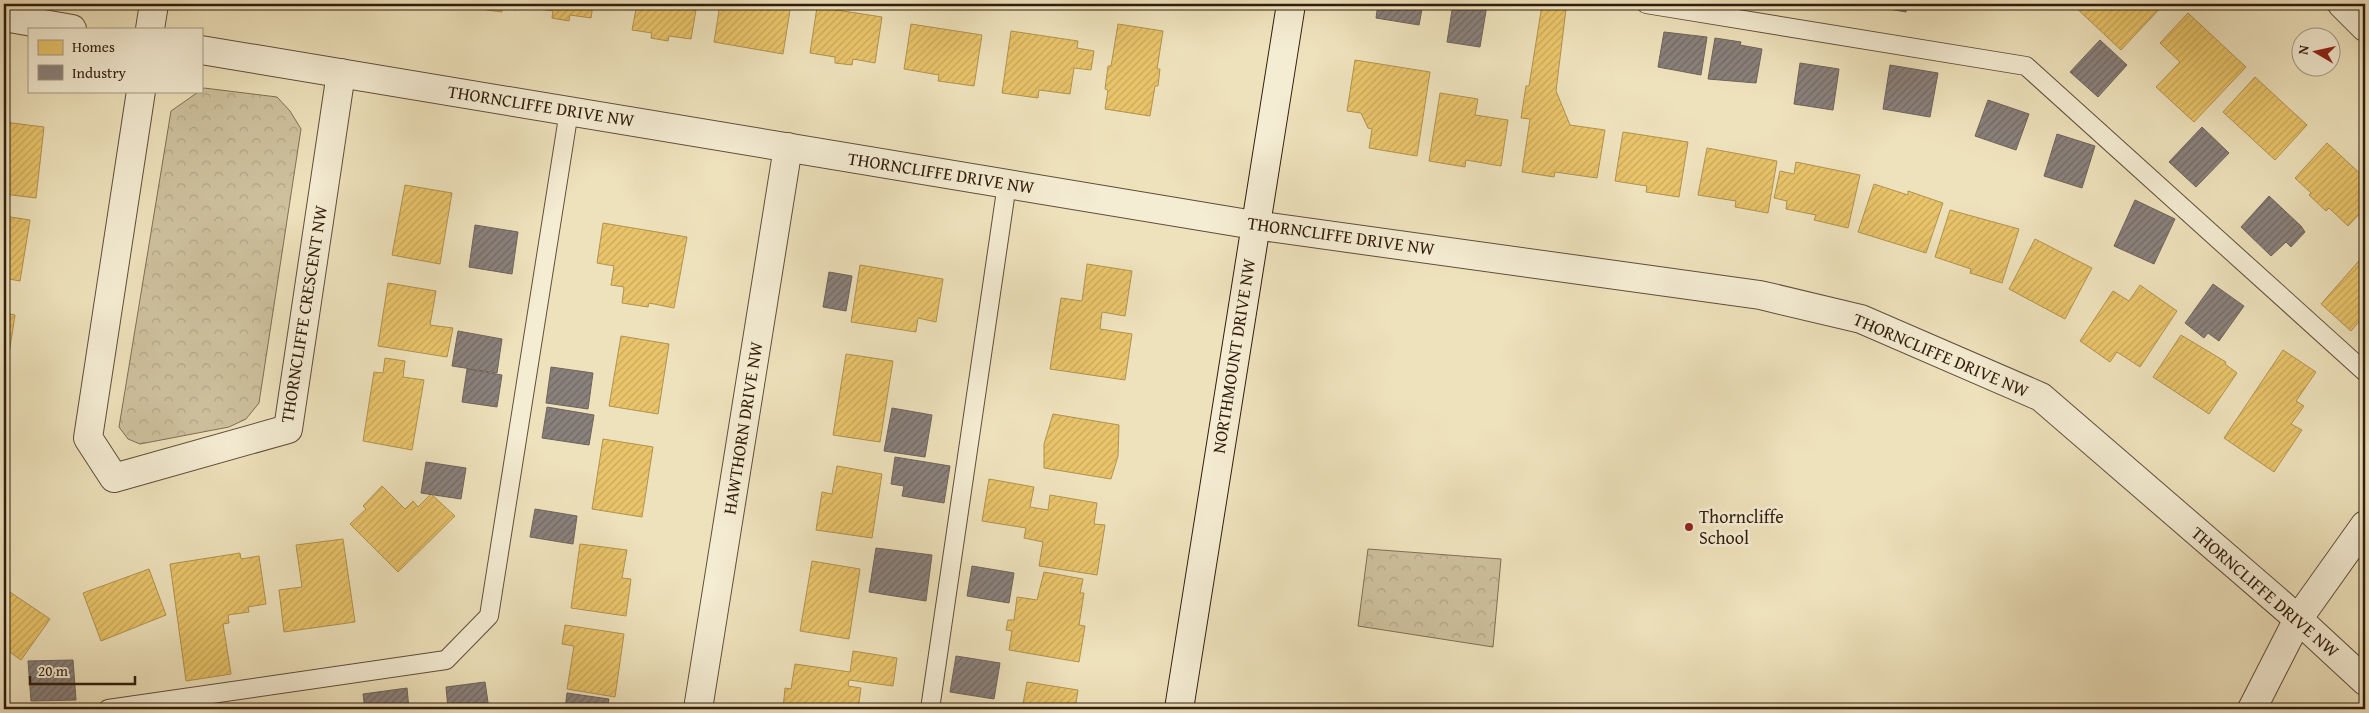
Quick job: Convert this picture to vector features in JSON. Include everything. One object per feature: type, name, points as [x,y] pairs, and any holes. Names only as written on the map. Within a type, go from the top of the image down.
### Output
[{"type":"street","points":[[150,28],[154,4]]},
{"type":"street","name":"NORTHMOUNT DRIVE NW","points":[[1179,709],[1254,225],[1291,4]]},
{"type":"street","points":[[2342,4],[2365,27]]},
{"type":"street","points":[[4,17],[66,28]]},
{"type":"street","name":"THORNCLIFFE DRIVE NW","points":[[202,50],[1254,225],[1760,294],[1861,319],[2041,397],[2298,619],[2365,681]]},
{"type":"street","name":"THORNCLIFFE CRESCENT NW","points":[[141,92],[88,438],[114,478],[288,429],[341,74]]},
{"type":"street","name":"HAWTHORN DRIVE NW","points":[[698,709],[788,147]]},
{"type":"street","points":[[2252,709],[2298,619],[2365,525]]},
{"type":"lane","points":[[1646,4],[2026,66],[2365,372]]},
{"type":"lane","points":[[108,709],[446,660],[489,616],[569,111]]},
{"type":"lane","points":[[930,709],[1007,184]]},
{"type":"green space","points":[[204,88],[277,97],[290,111],[301,129],[259,403],[246,419],[229,427],[140,444],[128,439],[119,427],[171,111],[198,92],[202,92]]},
{"type":"green space","points":[[1368,549],[1501,559],[1493,647],[1358,626]]},
{"type":"building: Homes","points":[[466,4],[517,4],[516,10],[502,8],[502,12],[465,7]]},
{"type":"building: Homes","points":[[527,4],[593,4],[591,18],[570,15],[569,21],[552,18],[553,11],[526,7]]},
{"type":"building: Homes","points":[[637,4],[697,4],[691,39],[669,36],[668,41],[651,38],[652,33],[632,30]]},
{"type":"building: Homes","points":[[720,4],[791,4],[783,54],[714,42]]},
{"type":"building: Homes","points":[[2072,4],[2164,4],[2121,50]]},
{"type":"building: Homes","points":[[1542,5],[1566,9],[1556,91],[1570,125],[1605,130],[1597,178],[1555,172],[1554,177],[1522,172],[1530,119],[1521,118],[1526,86],[1529,86]]},
{"type":"building: Homes","points":[[817,7],[882,17],[875,63],[853,59],[852,65],[835,63],[835,57],[810,53]]},
{"type":"building: Homes","points":[[2188,13],[2246,67],[2194,122],[2156,87],[2180,62],[2160,43]]},
{"type":"building: Homes","points":[[911,24],[982,35],[974,86],[938,81],[939,75],[904,69]]},
{"type":"building: Homes","points":[[1118,24],[1163,31],[1157,69],[1160,69],[1158,86],[1155,86],[1150,116],[1105,109],[1108,90],[1105,89],[1108,66],[1111,66]]},
{"type":"building: Homes","points":[[1011,31],[1078,41],[1077,48],[1094,51],[1091,70],[1074,68],[1070,94],[1039,90],[1038,98],[1002,93]]},
{"type":"building: Homes","points":[[1355,60],[1430,72],[1417,156],[1369,148],[1372,129],[1368,128],[1361,113],[1347,111]]},
{"type":"building: Homes","points":[[2255,77],[2307,125],[2275,160],[2223,112]]},
{"type":"building: Homes","points":[[1440,93],[1478,99],[1475,115],[1508,120],[1501,166],[1466,160],[1465,167],[1429,161]]},
{"type":"building: Homes","points":[[4,122],[44,127],[36,198],[4,194]]},
{"type":"building: Homes","points":[[1623,132],[1688,142],[1679,197],[1646,192],[1647,186],[1615,181]]},
{"type":"building: Homes","points":[[2327,143],[2365,178],[2365,208],[2348,226],[2329,208],[2326,211],[2295,178]]},
{"type":"building: Homes","points":[[1707,148],[1777,161],[1768,213],[1735,207],[1736,201],[1698,195]]},
{"type":"building: Homes","points":[[1796,162],[1860,175],[1848,228],[1814,220],[1816,215],[1786,209],[1787,201],[1774,198],[1780,171],[1794,174]]},
{"type":"building: Homes","points":[[1874,184],[1908,195],[1908,191],[1943,203],[1926,253],[1858,232]]},
{"type":"building: Homes","points":[[405,185],[452,193],[440,264],[392,255]]},
{"type":"building: Homes","points":[[1950,210],[2019,229],[2002,283],[1970,273],[1971,269],[1935,257]]},
{"type":"building: Homes","points":[[4,216],[30,220],[20,281],[4,278]]},
{"type":"building: Homes","points":[[603,223],[687,237],[674,308],[649,303],[648,307],[622,303],[624,287],[611,285],[614,266],[597,263]]},
{"type":"building: Homes","points":[[2035,239],[2092,268],[2065,319],[2009,289]]},
{"type":"building: Homes","points":[[2365,254],[2365,315],[2351,331],[2321,304]]},
{"type":"building: Homes","points":[[1087,264],[1132,271],[1125,316],[1102,312],[1100,329],[1132,334],[1125,380],[1050,369],[1061,298],[1082,301]]},
{"type":"building: Homes","points":[[860,265],[943,279],[936,322],[918,318],[916,332],[851,322]]},
{"type":"building: Homes","points":[[388,283],[436,291],[430,325],[453,328],[447,357],[378,346]]},
{"type":"building: Homes","points":[[2140,285],[2177,311],[2140,367],[2117,352],[2110,362],[2080,341],[2113,291],[2129,301]]},
{"type":"building: Homes","points":[[4,313],[15,315],[5,380],[4,380]]},
{"type":"building: Homes","points":[[2181,335],[2226,362],[2225,364],[2237,373],[2209,414],[2153,377]]},
{"type":"building: Homes","points":[[621,336],[669,344],[658,414],[609,406]]},
{"type":"building: Homes","points":[[2283,350],[2316,372],[2296,401],[2304,406],[2291,424],[2302,430],[2274,472],[2224,438]]},
{"type":"building: Homes","points":[[846,354],[893,361],[880,442],[833,435]]},
{"type":"building: Homes","points":[[385,358],[405,361],[403,377],[424,380],[412,450],[363,441],[374,372],[383,373]]},
{"type":"building: Homes","points":[[1053,414],[1119,425],[1118,456],[1111,479],[1044,468],[1044,444]]},
{"type":"building: Homes","points":[[603,439],[653,447],[642,517],[592,509]]},
{"type":"building: Homes","points":[[837,466],[882,474],[872,538],[816,530],[822,492],[832,494]]},
{"type":"building: Homes","points":[[989,479],[1034,487],[1030,507],[1048,510],[1050,495],[1097,503],[1094,524],[1105,525],[1097,575],[1039,566],[1043,542],[1024,538],[1026,528],[982,521]]},
{"type":"building: Homes","points":[[382,486],[405,509],[413,501],[418,507],[431,494],[455,516],[398,572],[350,524],[366,509],[363,506]]},
{"type":"building: Homes","points":[[343,539],[355,622],[284,632],[279,590],[302,587],[296,545]]},
{"type":"building: Homes","points":[[580,544],[627,550],[622,578],[631,579],[626,616],[571,608]]},
{"type":"building: Homes","points":[[240,553],[241,559],[259,556],[266,604],[248,607],[249,612],[228,615],[229,623],[223,624],[231,674],[186,681],[170,564]]},
{"type":"building: Homes","points":[[812,561],[860,569],[849,639],[800,631]]},
{"type":"building: Homes","points":[[149,569],[166,615],[101,641],[83,593]]},
{"type":"building: Homes","points":[[1044,572],[1083,579],[1080,593],[1084,593],[1079,625],[1085,626],[1079,662],[1009,650],[1012,631],[1006,630],[1008,620],[1014,620],[1017,597],[1037,600]]},
{"type":"building: Homes","points":[[4,588],[50,619],[21,660],[4,648]]},
{"type":"building: Homes","points":[[565,625],[624,634],[615,697],[567,689],[574,646],[562,644]]},
{"type":"building: Homes","points":[[853,651],[897,658],[893,686],[849,680],[848,686],[861,688],[858,709],[783,709],[785,688],[791,689],[795,664],[850,672]]},
{"type":"building: Homes","points":[[1027,682],[1078,690],[1075,709],[1022,709]]},
{"type":"building: Industry","points":[[1378,4],[1423,4],[1419,25],[1376,18]]},
{"type":"building: Industry","points":[[1453,4],[1487,5],[1480,47],[1447,42]]},
{"type":"building: Industry","points":[[1860,4],[1907,4],[1906,12]]},
{"type":"building: Industry","points":[[1664,32],[1707,37],[1701,75],[1658,67]]},
{"type":"building: Industry","points":[[1715,38],[1741,42],[1740,45],[1762,49],[1756,83],[1708,79]]},
{"type":"building: Industry","points":[[2100,40],[2127,65],[2098,97],[2070,72]]},
{"type":"building: Industry","points":[[1800,63],[1839,69],[1833,110],[1794,104]]},
{"type":"building: Industry","points":[[1890,65],[1938,73],[1930,117],[1883,109]]},
{"type":"building: Industry","points":[[1988,100],[2029,114],[2016,150],[1975,136]]},
{"type":"building: Industry","points":[[2202,127],[2229,153],[2196,187],[2169,162]]},
{"type":"building: Industry","points":[[2057,134],[2095,146],[2082,188],[2044,176]]},
{"type":"building: Industry","points":[[2269,196],[2305,232],[2291,247],[2286,242],[2271,256],[2241,227]]},
{"type":"building: Industry","points":[[2135,200],[2175,219],[2154,264],[2114,246]]},
{"type":"building: Industry","points":[[475,225],[518,232],[512,274],[469,267]]},
{"type":"building: Industry","points":[[829,272],[852,276],[846,311],[823,307]]},
{"type":"building: Industry","points":[[2213,284],[2244,306],[2219,341],[2208,333],[2204,338],[2185,323]]},
{"type":"building: Industry","points":[[458,331],[502,339],[497,373],[452,366]]},
{"type":"building: Industry","points":[[551,367],[593,373],[588,409],[546,403]]},
{"type":"building: Industry","points":[[467,369],[502,375],[497,407],[462,402]]},
{"type":"building: Industry","points":[[547,407],[594,415],[589,445],[542,438]]},
{"type":"building: Industry","points":[[892,408],[932,415],[925,457],[884,451]]},
{"type":"building: Industry","points":[[895,457],[950,466],[944,503],[902,496],[904,486],[891,484]]},
{"type":"building: Industry","points":[[426,462],[466,468],[461,499],[421,493]]},
{"type":"building: Industry","points":[[535,509],[577,516],[573,544],[530,537]]},
{"type":"building: Industry","points":[[876,548],[932,555],[926,601],[869,592]]},
{"type":"building: Industry","points":[[972,566],[1014,573],[1009,603],[967,596]]},
{"type":"building: Industry","points":[[956,656],[1000,663],[994,699],[950,692]]},
{"type":"building: Industry","points":[[73,660],[76,700],[31,701],[28,661]]},
{"type":"building: Industry","points":[[485,682],[489,709],[448,709],[446,687]]},
{"type":"building: Industry","points":[[407,688],[409,709],[365,709],[363,694]]},
{"type":"building: Industry","points":[[567,693],[609,699],[607,709],[565,709]]},
{"type":"place","name":"Thorncliffe School","points":[[1689,527]]}]
